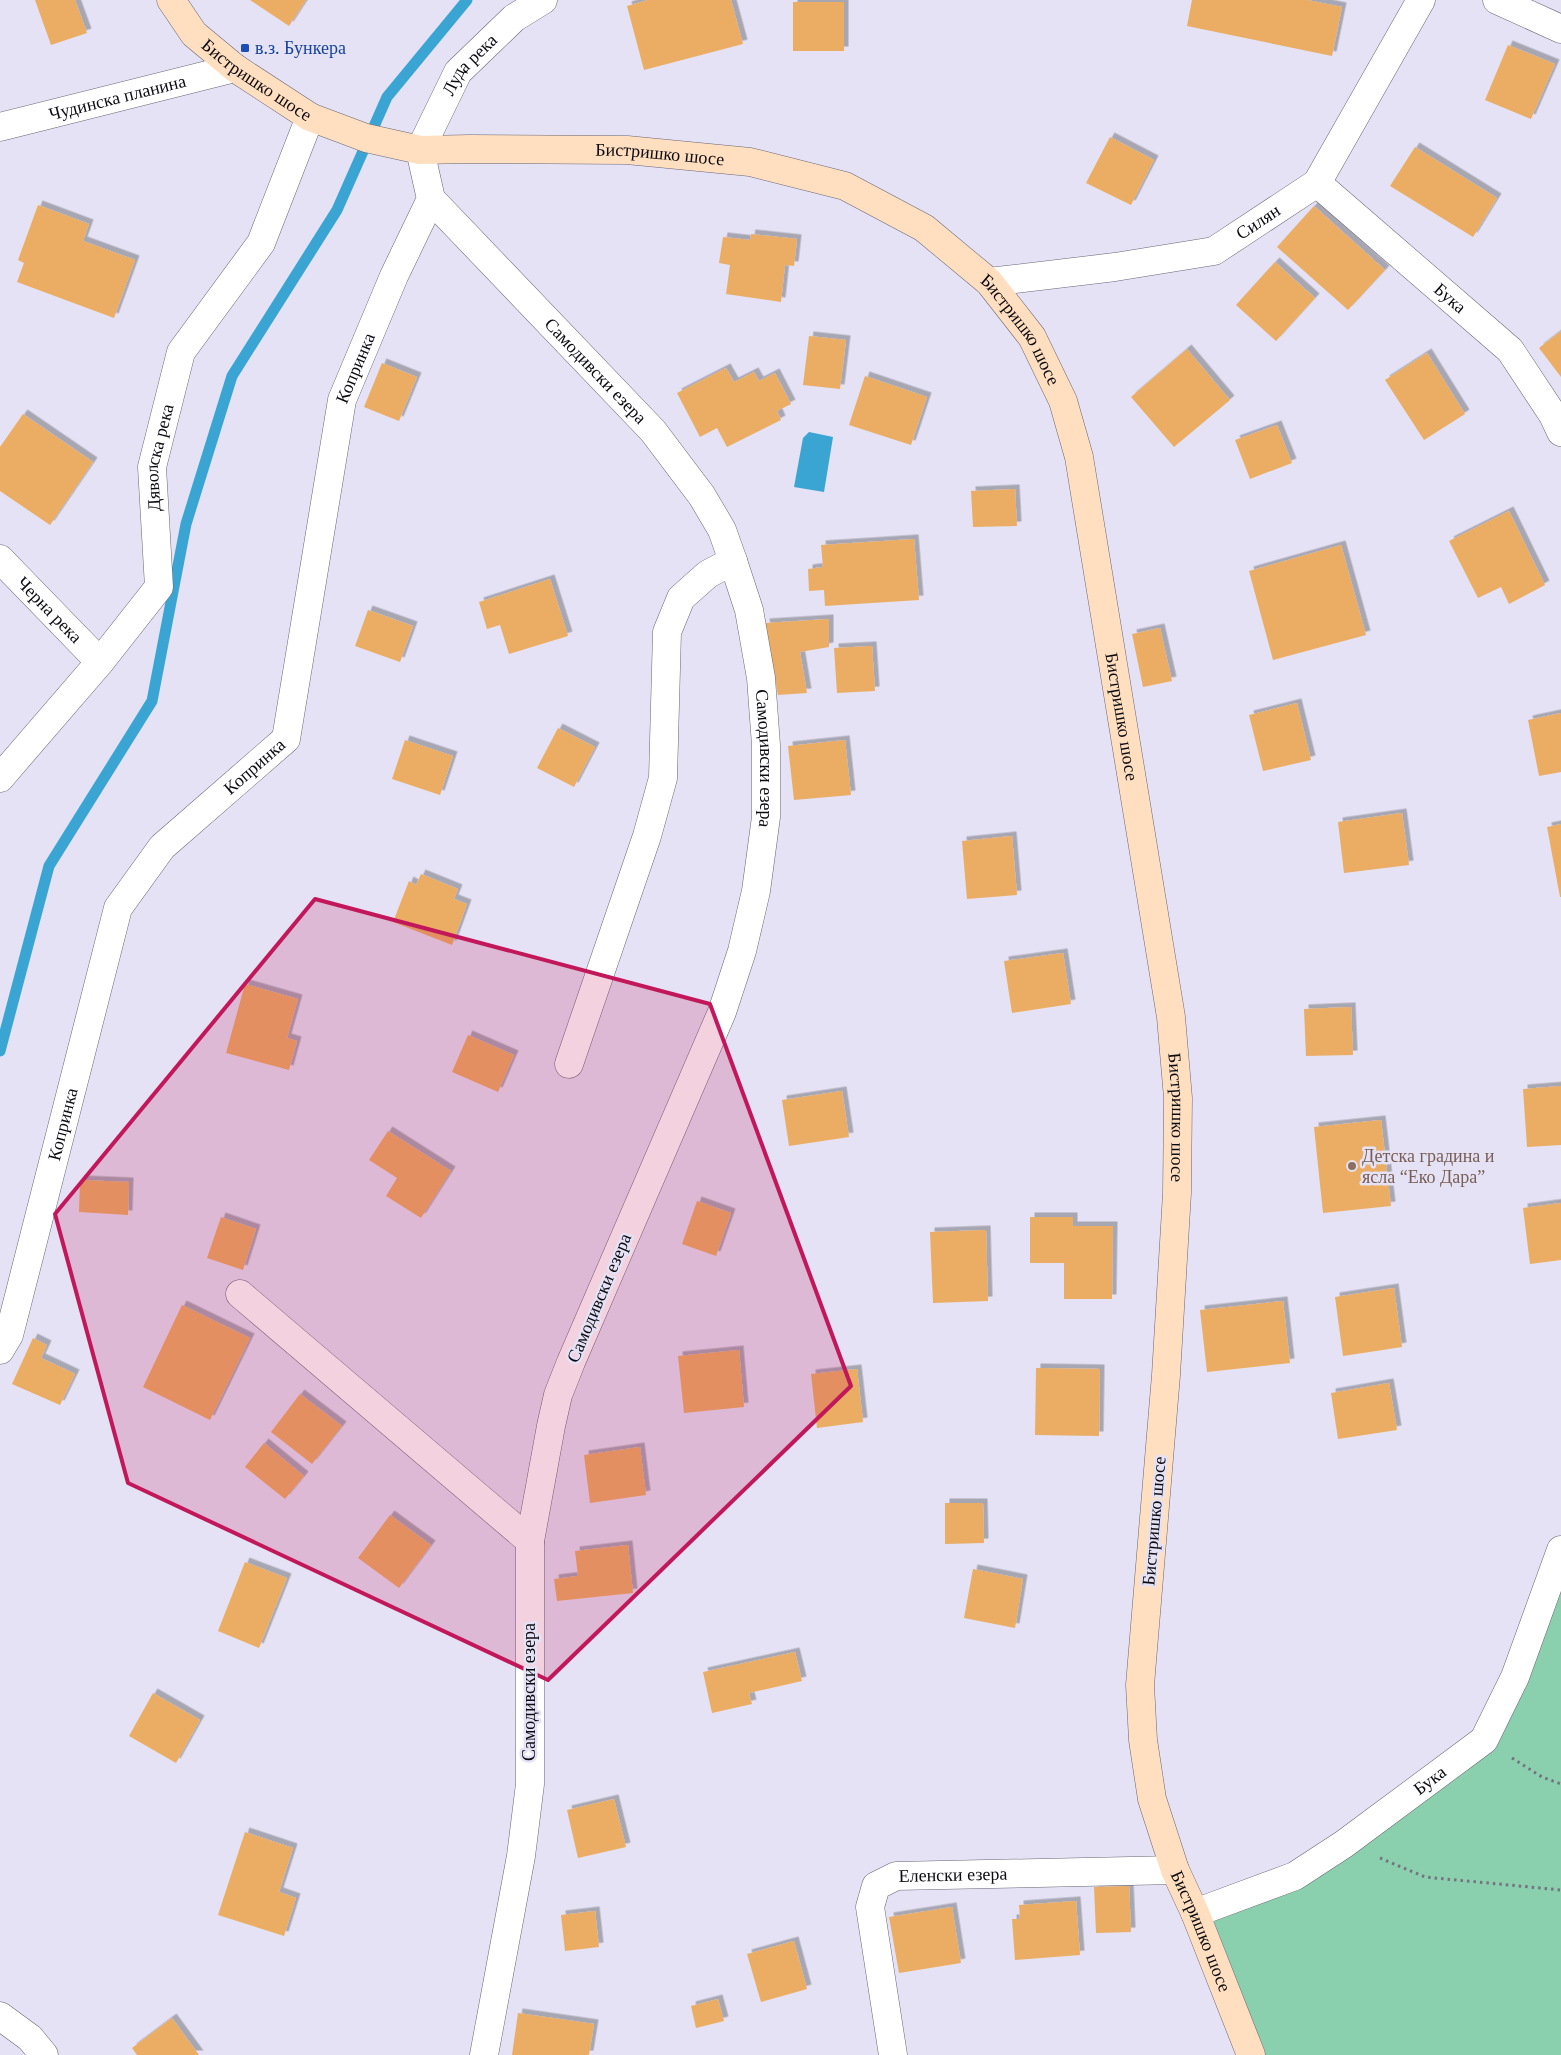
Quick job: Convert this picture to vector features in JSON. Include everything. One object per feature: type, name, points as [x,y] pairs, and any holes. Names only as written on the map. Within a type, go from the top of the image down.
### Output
[{"type":"street","name":"Бистришко шосе","points":[[171,0],[194,34],[235,68],[310,117],[366,138],[420,150],[627,150],[750,162],[845,186],[924,228],[989,282],[1032,337],[1063,401],[1079,457],[1170,1017],[1178,1098],[1176,1193],[1166,1375],[1140,1685],[1143,1740],[1152,1799],[1175,1870],[1195,1913],[1251,2055]]},
{"type":"street","name":"Луда река","points":[[420,150],[458,72],[514,18],[544,0]]},
{"type":"street","name":"Силян","points":[[989,282],[1214,251],[1317,184],[1421,0]]},
{"type":"street","points":[[1497,0],[1561,29]]},
{"type":"street","name":"Чудинска планина","points":[[0,127],[235,68]]},
{"type":"street","name":"Дяволска река","points":[[0,778],[100,662],[160,587],[152,467],[181,352],[261,243],[310,117]]},
{"type":"street","points":[[420,150],[431,199]]},
{"type":"street","name":"Бука","points":[[1317,184],[1510,350],[1554,415],[1561,432]]},
{"type":"street","name":"Самодивски езера","points":[[431,199],[653,431],[702,496],[722,530],[749,610],[762,687],[766,745],[766,817],[756,891],[742,951],[722,1012],[558,1395],[530,1541],[530,1784],[521,1856],[484,2055]]},
{"type":"street","name":"Копринка","points":[[0,1350],[10,1335],[118,908],[162,847],[286,739],[342,400],[394,276],[431,199]]},
{"type":"street","name":"Черна река","points":[[0,559],[100,662]]},
{"type":"street","points":[[569,1064],[647,836],[663,778],[667,632],[681,598],[708,574],[733,561]]},
{"type":"street","points":[[240,1294],[530,1541]]},
{"type":"street","name":"Бука","points":[[1195,1913],[1296,1876],[1344,1844],[1484,1740],[1515,1677],[1561,1550]]},
{"type":"street","name":"Еленски езера","points":[[892,2055],[870,1907],[876,1886],[896,1876],[1175,1870]]},
{"type":"street","points":[[0,2016],[30,2038],[44,2055]]},
{"type":"path","points":[[1484,1740],[1542,1777],[1561,1784]]},
{"type":"path","points":[[1344,1844],[1425,1877],[1561,1890]]},
{"type":"highlighted area","points":[[315,899],[710,1004],[851,1386],[548,1680],[128,1483],[55,1214]]},
{"type":"green space","points":[[1561,1549],[1561,2055],[1251,2055],[1195,1913],[1295,1876],[1484,1740]]},
{"type":"water","points":[[809,432],[833,437],[824,492],[794,487],[803,438]]},
{"type":"building","points":[[35,0],[75,0],[87,33],[51,45]]},
{"type":"building","points":[[250,0],[306,0],[289,26]]},
{"type":"building","points":[[648,0],[731,0],[743,44],[644,70],[627,6]]},
{"type":"building","points":[[1192,0],[1307,0],[1342,7],[1332,56],[1187,26]]},
{"type":"building","points":[[793,2],[844,2],[844,51],[793,51]]},
{"type":"building","points":[[1508,45],[1555,64],[1531,119],[1485,100]]},
{"type":"building","points":[[1110,137],[1154,160],[1131,205],[1086,183]]},
{"type":"building","points":[[1415,147],[1497,198],[1473,237],[1390,186]]},
{"type":"building","points":[[38,205],[89,224],[83,241],[135,260],[114,318],[17,282],[24,263],[18,260]]},
{"type":"building","points":[[1314,206],[1385,270],[1348,310],[1277,247]]},
{"type":"building","points":[[751,234],[797,239],[794,266],[785,265],[781,302],[726,294],[730,265],[719,263],[723,237],[750,240]]},
{"type":"building","points":[[1275,262],[1315,298],[1276,341],[1236,305]]},
{"type":"building","points":[[1561,331],[1561,377],[1539,348]]},
{"type":"building","points":[[809,336],[846,340],[840,389],[803,385]]},
{"type":"building","points":[[1187,349],[1230,400],[1174,447],[1131,397]]},
{"type":"building","points":[[1427,353],[1465,414],[1424,440],[1385,380]]},
{"type":"building","points":[[382,363],[417,377],[399,421],[364,407]]},
{"type":"building","points":[[726,368],[734,382],[754,372],[759,381],[775,373],[791,404],[777,411],[781,420],[727,447],[717,428],[700,437],[677,393]]},
{"type":"building","points":[[865,376],[927,397],[911,445],[849,425]]},
{"type":"building","points":[[23,414],[93,462],[50,525],[0,491],[0,447]]},
{"type":"building","points":[[1277,425],[1292,463],[1250,479],[1235,440]]},
{"type":"building","points":[[1015,489],[1017,526],[973,527],[971,491]]},
{"type":"building","points":[[1509,511],[1545,585],[1509,604],[1501,587],[1478,598],[1449,541]]},
{"type":"building","points":[[914,539],[919,600],[825,606],[824,590],[809,591],[808,569],[823,567],[821,545]]},
{"type":"building","points":[[1341,545],[1366,635],[1273,660],[1249,571]]},
{"type":"building","points":[[550,579],[568,636],[509,654],[500,625],[487,629],[479,602]]},
{"type":"building","points":[[368,610],[413,626],[400,662],[355,646]]},
{"type":"building","points":[[829,619],[829,647],[800,652],[807,693],[778,695],[765,623]]},
{"type":"building","points":[[1160,628],[1172,681],[1143,687],[1132,634]]},
{"type":"building","points":[[872,646],[875,691],[837,693],[834,648]]},
{"type":"building","points":[[1297,703],[1311,760],[1263,771],[1249,715]]},
{"type":"building","points":[[1561,713],[1561,772],[1539,776],[1528,720]]},
{"type":"building","points":[[558,728],[595,747],[574,787],[537,768]]},
{"type":"building","points":[[405,740],[453,756],[440,795],[392,779]]},
{"type":"building","points":[[845,740],[851,795],[794,800],[788,746]]},
{"type":"building","points":[[1402,813],[1409,865],[1344,873],[1338,822]]},
{"type":"building","points":[[1561,824],[1561,897],[1560,897],[1547,827]]},
{"type":"building","points":[[1012,836],[1017,895],[967,899],[962,841]]},
{"type":"building","points":[[421,874],[458,889],[454,899],[467,904],[452,945],[393,922],[409,881],[416,885]]},
{"type":"building","points":[[1063,953],[1071,1004],[1012,1013],[1004,961]]},
{"type":"building","points":[[245,984],[298,999],[287,1038],[297,1041],[289,1070],[226,1053]]},
{"type":"building","points":[[1351,1007],[1353,1055],[1306,1056],[1304,1009]]},
{"type":"building","points":[[468,1035],[514,1055],[498,1092],[452,1072]]},
{"type":"building","points":[[1561,1086],[1561,1145],[1527,1147],[1523,1089]]},
{"type":"building","points":[[842,1091],[849,1137],[789,1146],[782,1100]]},
{"type":"building","name":"Детска градина и ясла “Еко Дара”","points":[[1381,1120],[1391,1206],[1323,1213],[1314,1127]]},
{"type":"building","points":[[388,1131],[451,1171],[421,1218],[386,1196],[397,1178],[369,1160]]},
{"type":"building","points":[[80,1180],[129,1182],[128,1215],[79,1212]]},
{"type":"building","points":[[697,1201],[731,1213],[716,1256],[682,1244]]},
{"type":"building","points":[[1561,1203],[1561,1260],[1530,1264],[1523,1208]]},
{"type":"building","points":[[221,1217],[256,1229],[243,1270],[207,1258]]},
{"type":"building","points":[[1030,1217],[1073,1217],[1073,1226],[1113,1226],[1112,1299],[1064,1299],[1064,1263],[1030,1263]]},
{"type":"building","points":[[986,1230],[988,1301],[933,1303],[930,1232]]},
{"type":"building","points":[[1394,1288],[1402,1347],[1343,1356],[1335,1297]]},
{"type":"building","points":[[1283,1301],[1290,1363],[1207,1372],[1200,1310]]},
{"type":"building","points":[[182,1305],[250,1338],[210,1420],[143,1387]]},
{"type":"building","points":[[33,1338],[47,1345],[41,1358],[75,1374],[60,1405],[12,1384]]},
{"type":"building","points":[[739,1350],[744,1407],[684,1413],[678,1356]]},
{"type":"building","points":[[1036,1368],[1100,1369],[1099,1436],[1035,1435]]},
{"type":"building","points":[[857,1369],[863,1422],[817,1428],[811,1374]]},
{"type":"building","points":[[1389,1383],[1397,1430],[1338,1439],[1331,1393]]},
{"type":"building","points":[[300,1394],[342,1426],[312,1464],[271,1432]]},
{"type":"building","points":[[264,1443],[304,1476],[285,1499],[245,1467]]},
{"type":"building","points":[[640,1447],[646,1495],[590,1503],[584,1455]]},
{"type":"building","points":[[945,1503],[983,1503],[984,1543],[945,1544]]},
{"type":"building","points":[[390,1515],[431,1545],[399,1588],[358,1558]]},
{"type":"building","points":[[628,1545],[633,1593],[557,1601],[554,1579],[578,1576],[575,1551]]},
{"type":"building","points":[[245,1562],[287,1578],[259,1648],[218,1631]]},
{"type":"building","points":[[973,1569],[1023,1579],[1015,1628],[964,1618]]},
{"type":"building","points":[[795,1652],[802,1681],[749,1693],[752,1704],[712,1713],[703,1672]]},
{"type":"building","points":[[153,1693],[200,1720],[176,1763],[129,1736]]},
{"type":"building","points":[[614,1799],[626,1847],[578,1858],[567,1810]]},
{"type":"building","points":[[245,1832],[293,1848],[279,1892],[296,1898],[284,1936],[218,1915]]},
{"type":"building","points":[[1129,1886],[1131,1932],[1096,1933],[1094,1887]]},
{"type":"building","points":[[1076,1901],[1080,1955],[1015,1960],[1012,1919],[1020,1919],[1019,1905]]},
{"type":"building","points":[[952,1907],[961,1963],[899,1973],[889,1917]]},
{"type":"building","points":[[595,1911],[599,1947],[565,1951],[561,1915]]},
{"type":"building","points":[[794,1941],[807,1989],[761,2002],[747,1954]]},
{"type":"building","points":[[718,1999],[724,2021],[696,2028],[691,2006]]},
{"type":"building","points":[[518,2013],[594,2024],[589,2055],[512,2055]]},
{"type":"building","points":[[172,2018],[199,2055],[137,2055],[132,2048]]},
{"type":"waterway","points":[[0,1051],[49,866],[152,701],[186,524],[232,376],[337,210],[387,97],[467,0]]},
{"type":"place","name":"в.з. Бункера","points":[[245,48]]},
{"type":"place","name":"Детска градина и ясла “Еко Дара”","points":[[1352,1166]]}]
